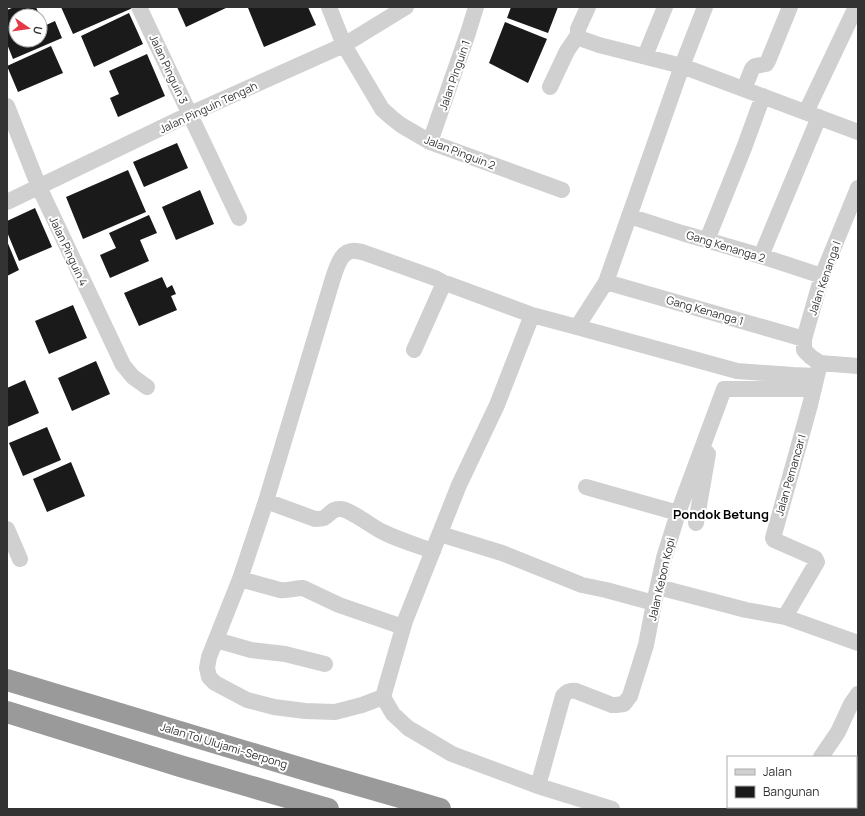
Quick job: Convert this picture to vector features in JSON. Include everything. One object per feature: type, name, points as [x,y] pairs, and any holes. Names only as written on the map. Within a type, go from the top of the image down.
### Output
[{"type":"highway","name":"Jalan Tol Ulujami–Serpong","points":[[7,680],[190,734],[284,764],[440,809]]},
{"type":"highway","points":[[7,712],[180,766],[328,809]]},
{"type":"street","name":"Jalan Pinguin 3","points":[[139,7],[239,218]]},
{"type":"street","name":"Jalan Pinguin 2","points":[[329,7],[344,45],[382,109],[392,118],[430,142],[562,190]]},
{"type":"street","name":"Jalan Pinguin Tengah","points":[[7,202],[190,114],[344,45],[406,7]]},
{"type":"street","name":"Jalan Pinguin 1","points":[[430,142],[476,7]]},
{"type":"street","points":[[550,87],[567,51],[578,35],[578,29],[588,7]]},
{"type":"street","points":[[645,56],[665,7]]},
{"type":"street","points":[[577,327],[606,282],[682,66],[705,7]]},
{"type":"street","points":[[744,89],[752,69],[755,66],[766,64],[768,61],[790,7]]},
{"type":"street","points":[[761,256],[813,115],[856,7]]},
{"type":"street","points":[[578,35],[582,39],[599,45],[682,66],[858,132]]},
{"type":"street","points":[[706,240],[744,148],[763,96]]},
{"type":"street","name":"Jalan Pinguin 4","points":[[7,106],[39,187],[123,365],[133,377],[147,387]]},
{"type":"street","name":"Jalan Kenanga I","points":[[804,339],[822,276],[858,188]]},
{"type":"street","name":"Gang Kenanga 2","points":[[629,216],[822,276]]},
{"type":"street","points":[[383,697],[362,705],[335,712],[274,707],[247,700],[214,683],[209,677],[207,668],[209,657],[240,579],[266,501],[333,278],[340,260],[346,253],[356,251],[365,253],[532,315],[737,371],[793,376],[817,376],[858,366]]},
{"type":"street","name":"Gang Kenanga 1","points":[[606,282],[804,339]]},
{"type":"street","points":[[414,350],[443,285],[446,284]]},
{"type":"street","points":[[532,315],[497,405],[459,485],[403,627],[383,697],[393,714],[408,728],[452,754],[538,786],[612,809]]},
{"type":"street","points":[[804,339],[804,350],[811,357],[817,376]]},
{"type":"street","name":"Jalan Kebon Kopi","points":[[538,786],[565,693],[572,690],[616,705],[624,704],[630,696],[646,645],[664,558],[678,513],[724,389],[817,376]]},
{"type":"street","name":"Jalan Pemancar I","points":[[785,616],[816,562],[815,558],[774,540],[773,538],[817,376]]},
{"type":"street","points":[[696,523],[708,454],[702,449]]},
{"type":"street","points":[[586,487],[678,513]]},
{"type":"street","points":[[266,501],[315,519],[321,519],[339,508],[350,512],[372,527],[384,533],[433,551]]},
{"type":"street","points":[[7,529],[20,559]]},
{"type":"street","points":[[440,534],[502,553],[582,585],[654,603]]},
{"type":"street","points":[[240,579],[286,591],[303,588],[339,606],[403,627]]},
{"type":"street","points":[[658,587],[746,610],[785,616],[858,643]]},
{"type":"street","points":[[216,640],[251,650],[285,654],[325,664]]},
{"type":"street","points":[[822,756],[856,702]]},
{"type":"building","points":[[14,7],[36,8],[12,8]]},
{"type":"building","points":[[61,7],[135,7],[73,34]]},
{"type":"building","points":[[177,7],[228,7],[186,27]]},
{"type":"building","points":[[308,7],[316,25],[264,47],[248,8]]},
{"type":"building","points":[[511,7],[558,7],[548,33],[507,18]]},
{"type":"building","points":[[7,10],[8,10],[8,46]]},
{"type":"building","points":[[129,13],[143,44],[94,67],[81,36]]},
{"type":"building","points":[[55,21],[62,38],[48,44],[48,24]]},
{"type":"building","points":[[505,22],[547,39],[528,83],[489,63]]},
{"type":"building","points":[[51,46],[63,73],[18,92],[7,66]]},
{"type":"building","points":[[9,48],[39,48],[13,59]]},
{"type":"building","points":[[147,54],[165,96],[118,117],[110,98],[119,94],[109,71]]},
{"type":"building","points":[[177,143],[188,168],[144,187],[133,162]]},
{"type":"building","points":[[128,170],[146,212],[83,239],[66,197]]},
{"type":"building","points":[[200,190],[214,224],[176,240],[162,207]]},
{"type":"building","points":[[35,208],[52,247],[19,261],[7,232],[7,221]]},
{"type":"building","points":[[149,215],[157,233],[140,240],[149,261],[110,278],[100,255],[116,248],[109,233]]},
{"type":"building","points":[[7,241],[19,270],[7,276]]},
{"type":"building","points":[[162,277],[167,288],[172,285],[176,294],[171,296],[177,310],[139,326],[124,293]]},
{"type":"building","points":[[73,305],[87,338],[49,354],[35,321]]},
{"type":"building","points":[[96,361],[110,394],[72,411],[58,378]]},
{"type":"building","points":[[25,380],[39,413],[7,427],[7,388]]},
{"type":"building","points":[[47,427],[61,460],[23,476],[9,443]]},
{"type":"building","points":[[71,462],[85,496],[47,512],[33,479]]},
{"type":"district","name":"Pondok Betung","points":[[721,514]]}]
